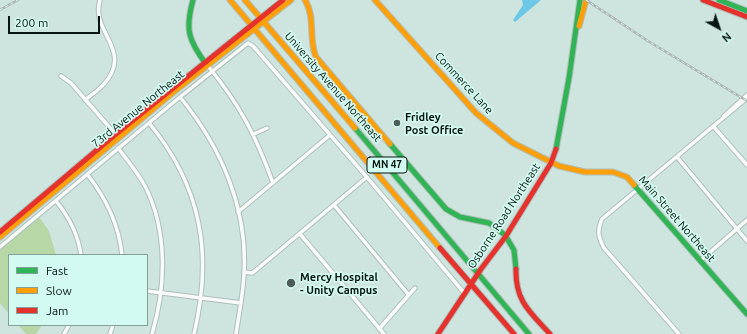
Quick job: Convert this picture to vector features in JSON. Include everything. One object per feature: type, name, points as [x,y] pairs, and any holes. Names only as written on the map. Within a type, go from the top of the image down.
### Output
[{"type":"street","points":[[85,100],[104,84],[113,70],[116,58],[113,46],[99,20],[97,9],[100,0]]},
{"type":"street","points":[[193,0],[188,15],[188,35],[198,56],[206,64],[237,105],[254,134],[273,183]]},
{"type":"street","name":"University Avenue Northeast","points":[[230,0],[514,334]]},
{"type":"street","name":"University Avenue Northeast","points":[[245,0],[404,185],[529,334]]},
{"type":"street","name":"73rd Avenue Northeast","points":[[262,20],[283,0]]},
{"type":"street","name":"73rd Avenue Northeast","points":[[0,232],[253,26],[291,0]]},
{"type":"street","points":[[305,0],[312,12],[313,22],[310,40],[311,49],[316,57],[453,216],[461,219],[474,218],[487,221],[506,236],[516,255],[518,295],[550,334]]},
{"type":"street","name":"Commerce Lane","points":[[375,0],[476,113],[513,143],[551,163]]},
{"type":"street","name":"Osborne Road Northeast","points":[[578,28],[580,0]]},
{"type":"street","name":"Osborne Road Northeast","points":[[438,334],[478,274],[506,236],[551,163],[556,148],[578,28],[586,0]]},
{"type":"street","points":[[703,0],[747,16]]},
{"type":"street","points":[[719,0],[747,11]]},
{"type":"street","name":"73rd Avenue Northeast","points":[[0,247],[118,148],[246,44],[251,44],[330,135]]},
{"type":"street","points":[[60,76],[71,83],[117,136]]},
{"type":"street","points":[[724,116],[726,112],[747,95]]},
{"type":"street","points":[[180,97],[210,137],[232,187],[238,212],[244,272],[236,334]]},
{"type":"street","points":[[679,334],[604,248],[598,237],[598,229],[602,219],[747,98]]},
{"type":"street","points":[[150,123],[164,141],[180,168],[198,216],[204,268],[201,299],[194,334]]},
{"type":"street","points":[[713,126],[747,165]]},
{"type":"street","points":[[254,134],[267,128]]},
{"type":"street","points":[[238,212],[330,135],[465,294]]},
{"type":"street","name":"73rd Avenue Northeast","points":[[0,237],[117,136]]},
{"type":"street","points":[[118,148],[145,187],[154,210],[163,258],[161,292],[152,334]]},
{"type":"street","points":[[677,156],[747,241]]},
{"type":"street","name":"Main Street Northeast","points":[[551,163],[585,172],[613,172],[627,177],[639,188],[747,314]]},
{"type":"street","points":[[87,174],[107,204],[117,230],[122,254]]},
{"type":"street","points":[[244,272],[252,273],[256,270],[367,177]]},
{"type":"street","points":[[56,200],[66,212],[73,226],[81,254]]},
{"type":"street","points":[[334,205],[408,294]]},
{"type":"street","points":[[700,261],[747,220]]},
{"type":"street","points":[[300,234],[384,334]]},
{"type":"street","points":[[378,328],[415,288]]},
{"type":"street","points":[[148,291],[241,303]]},
{"type":"green space","points":[[39,217],[49,231],[56,254],[8,254],[8,313],[0,303],[0,250]]},
{"type":"green space","points":[[19,326],[41,326],[36,334],[26,334]]},
{"type":"water","points":[[522,0],[541,0],[515,22],[513,20],[523,5]]},
{"type":"railway","points":[[0,10],[18,0]]},
{"type":"railway","points":[[586,0],[648,41],[747,101]]},
{"type":"traffic: fast","points":[[193,0],[189,19],[190,34],[195,48],[206,64]]},
{"type":"traffic: fast","points":[[556,149],[569,78],[580,0]]},
{"type":"traffic: fast","points":[[719,0],[747,11]]},
{"type":"traffic: fast","points":[[355,128],[529,334]]},
{"type":"traffic: fast","points":[[390,144],[446,209],[460,217],[489,223],[505,235],[514,250],[516,269]]},
{"type":"traffic: fast","points":[[634,185],[747,314]]},
{"type":"traffic: slow","points":[[230,0],[440,248]]},
{"type":"traffic: slow","points":[[245,0],[355,128]]},
{"type":"traffic: slow","points":[[0,237],[171,94],[291,0]]},
{"type":"traffic: slow","points":[[305,0],[310,14],[312,43],[316,57],[390,144]]},
{"type":"traffic: slow","points":[[375,0],[476,113],[513,143],[559,166],[585,172],[613,172],[627,177],[634,185]]},
{"type":"traffic: slow","points":[[579,26],[586,0]]},
{"type":"traffic: jam","points":[[0,232],[116,134],[283,0]]},
{"type":"traffic: jam","points":[[703,0],[747,17]]},
{"type":"traffic: jam","points":[[438,334],[481,269],[506,236],[551,163],[556,149]]},
{"type":"traffic: jam","points":[[440,248],[514,334]]},
{"type":"traffic: jam","points":[[516,269],[516,280],[521,298],[530,312],[550,334]]},
{"type":"place","name":"Fridley Post Office","points":[[397,123]]},
{"type":"place","name":"Mercy Hospital - Unity Campus","points":[[291,283]]}]
